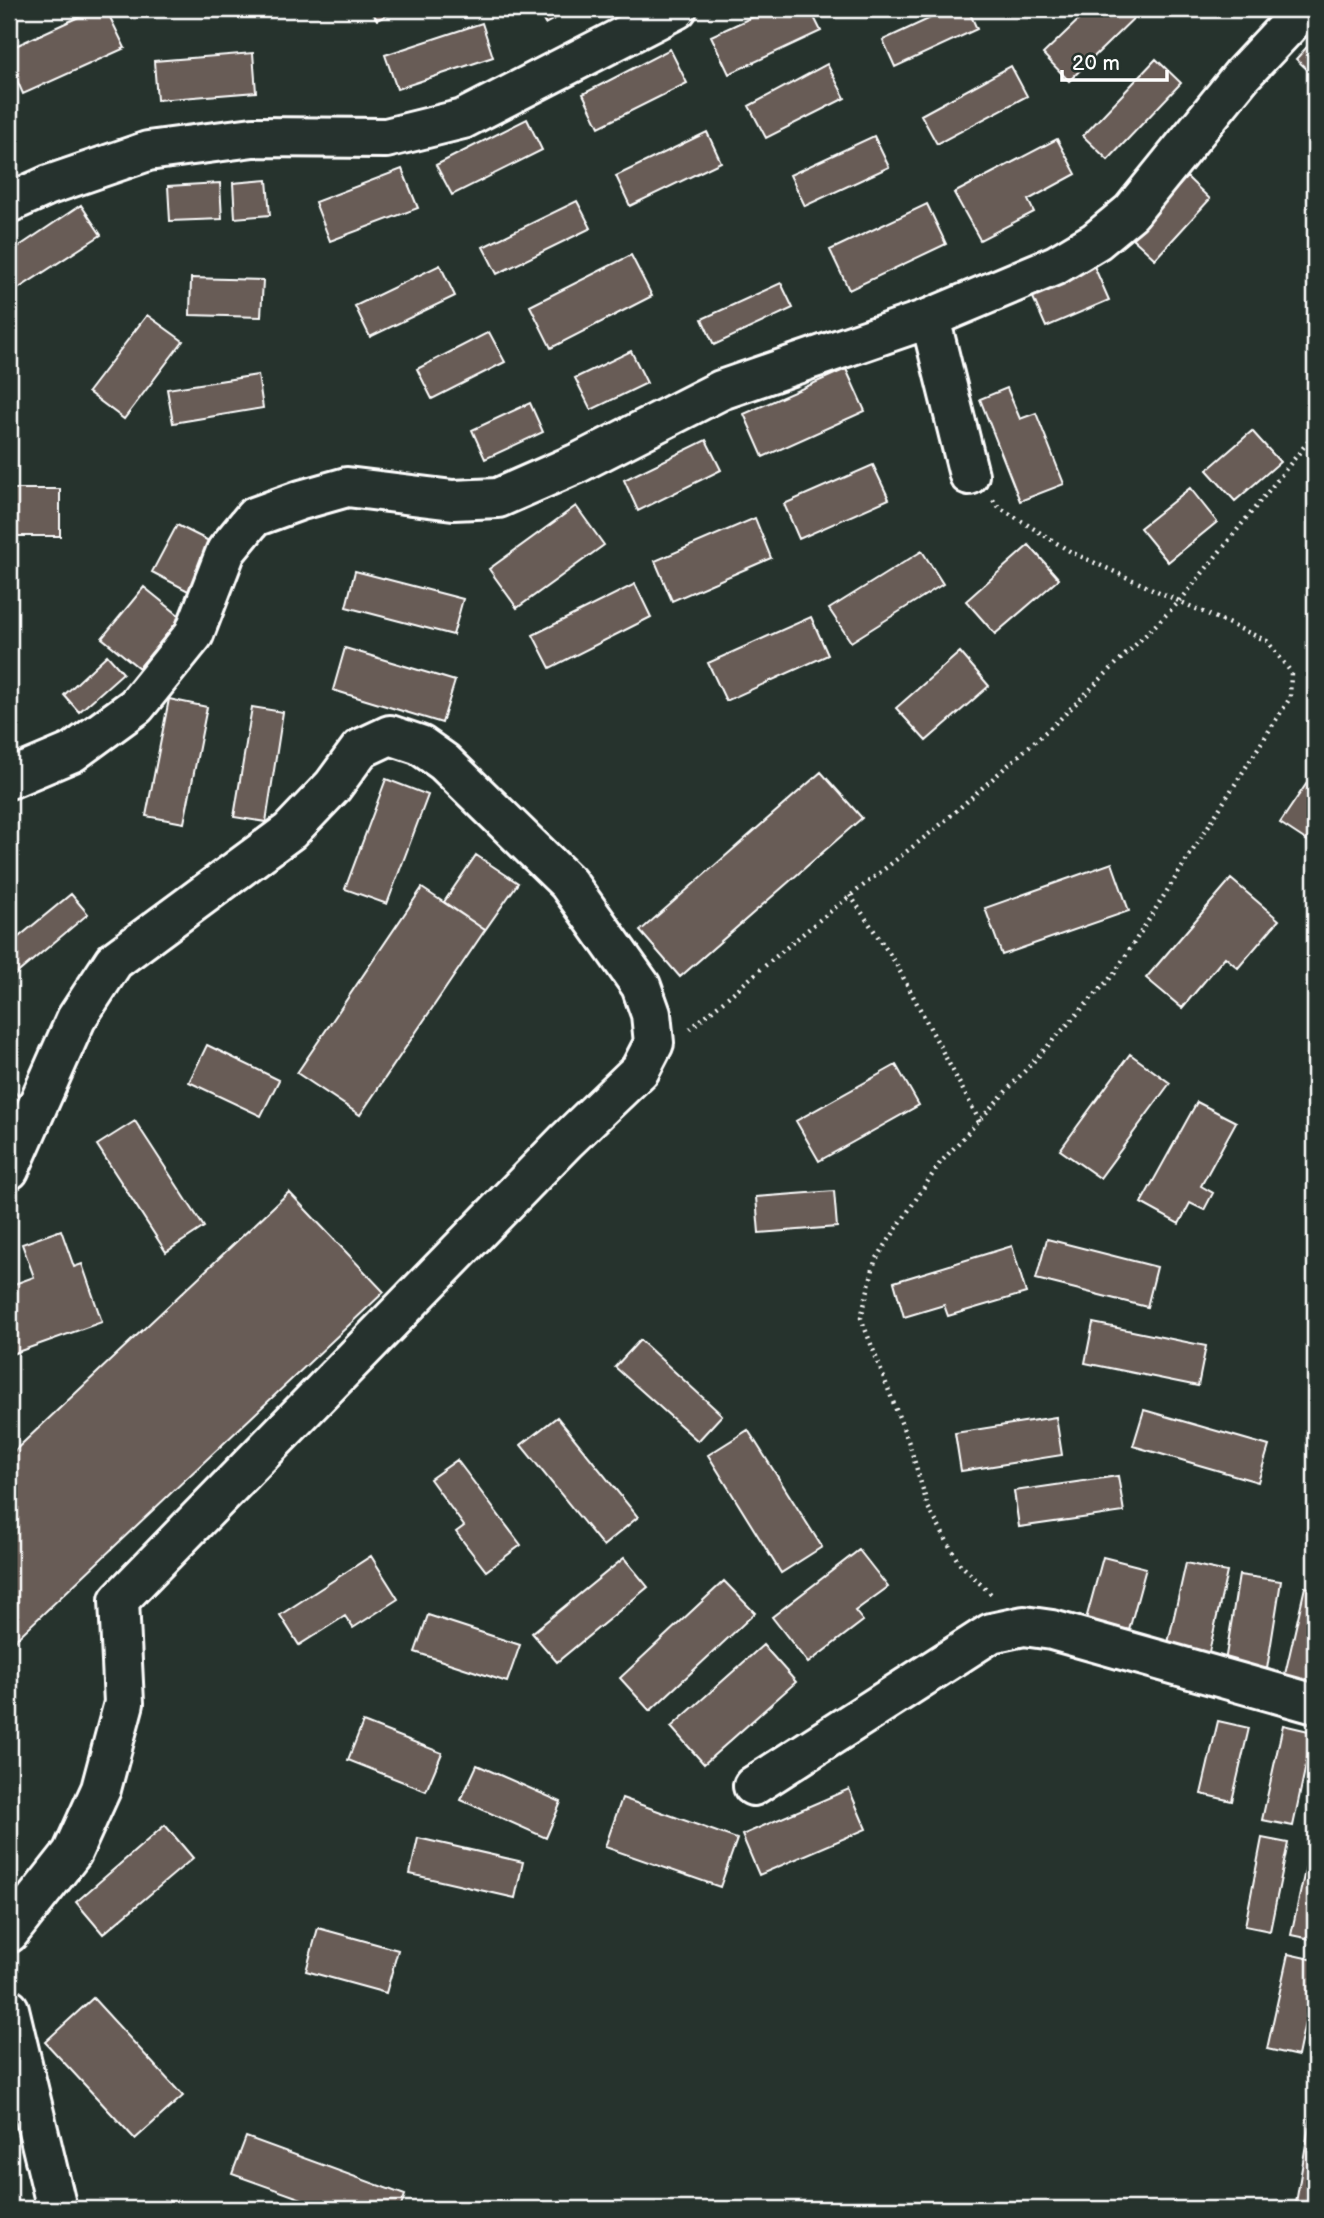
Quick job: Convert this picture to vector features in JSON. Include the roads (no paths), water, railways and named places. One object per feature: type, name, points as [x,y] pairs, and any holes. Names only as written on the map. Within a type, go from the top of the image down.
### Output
[{"type":"street","points":[[9,204],[48,184],[148,151],[253,137],[386,138],[463,119],[677,9]]},
{"type":"street","points":[[9,779],[73,752],[136,706],[194,634],[226,551],[254,517],[347,487],[453,500],[498,498],[578,463],[721,390],[930,318],[1056,265],[1096,242],[1131,212],[1242,75],[1304,9]]},
{"type":"street","points":[[930,318],[970,475]]},
{"type":"street","points":[[9,1170],[75,1019],[114,961],[290,831],[333,786],[360,749],[390,736],[420,745],[444,762],[568,883],[640,986],[651,1014],[654,1043],[640,1070],[566,1141],[119,1600],[124,1703],[101,1789],[72,1853],[9,1933]]},
{"type":"street","points":[[753,1786],[991,1633],[1024,1626],[1052,1630],[1315,1704]]},
{"type":"street","points":[[9,2009],[57,2209]]}]
